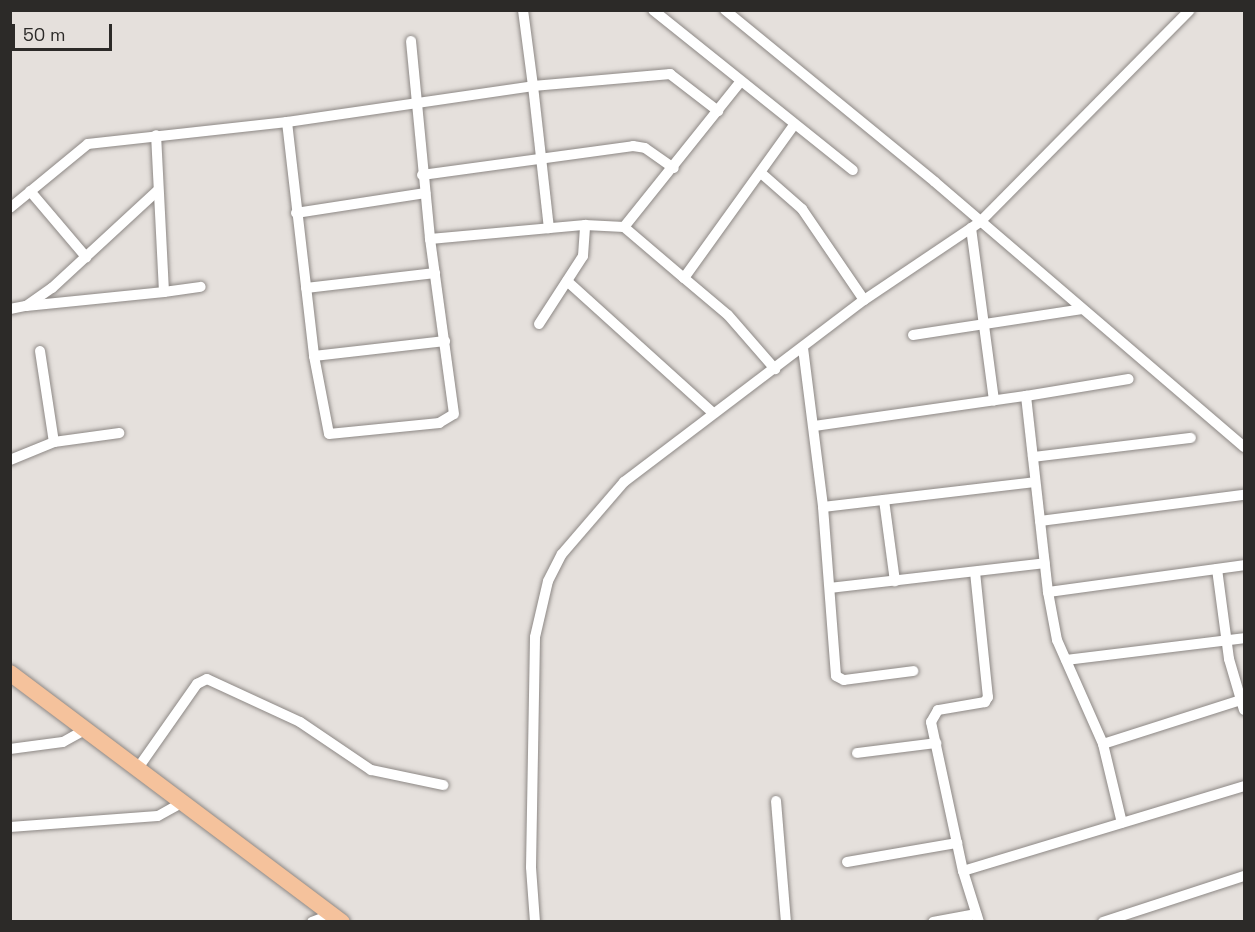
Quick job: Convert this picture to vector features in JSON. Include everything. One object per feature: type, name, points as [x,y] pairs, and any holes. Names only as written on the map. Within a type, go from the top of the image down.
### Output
[{"type":"main road","points":[[10,673],[338,918]]},
{"type":"street","points":[[523,10],[549,228]]},
{"type":"street","points":[[653,10],[852,170]]},
{"type":"street","points":[[725,10],[976,225],[1082,309],[1245,447]]},
{"type":"street","points":[[536,921],[531,867],[535,637],[548,581],[562,554],[624,482],[712,412],[775,369],[864,300],[976,225],[1190,10]]},
{"type":"street","points":[[287,122],[314,356],[326,429],[334,435],[449,420],[455,408],[422,176],[411,40]]},
{"type":"street","points":[[10,208],[88,144],[287,122],[533,86],[670,74],[718,111]]},
{"type":"street","points":[[624,227],[674,168],[741,81]]},
{"type":"street","points":[[684,278],[794,125]]},
{"type":"street","points":[[156,135],[157,191],[164,292]]},
{"type":"street","points":[[422,176],[633,146],[645,148],[674,168]]},
{"type":"street","points":[[761,173],[802,209],[864,300]]},
{"type":"street","points":[[30,191],[86,257]]},
{"type":"street","points":[[26,306],[86,257],[157,191]]},
{"type":"street","points":[[297,213],[425,193]]},
{"type":"street","points":[[539,324],[584,252],[585,225]]},
{"type":"street","points":[[430,239],[585,225],[624,227],[728,315],[775,369]]},
{"type":"street","points":[[976,225],[984,321],[994,400]]},
{"type":"street","points":[[306,288],[435,273]]},
{"type":"street","points":[[567,281],[712,412]]},
{"type":"street","points":[[10,309],[201,286]]},
{"type":"street","points":[[913,334],[984,321],[1082,309]]},
{"type":"street","points":[[314,356],[446,341]]},
{"type":"street","points":[[803,348],[823,507],[836,676],[844,680],[913,671]]},
{"type":"street","points":[[40,351],[54,442]]},
{"type":"street","points":[[814,426],[1129,380]]},
{"type":"street","points":[[1026,396],[1053,627],[1102,744],[1122,822]]},
{"type":"street","points":[[10,460],[54,442],[119,433]]},
{"type":"street","points":[[1032,457],[1191,438]]},
{"type":"street","points":[[823,507],[1035,482]]},
{"type":"street","points":[[1040,521],[1245,495]]},
{"type":"street","points":[[884,500],[895,581]]},
{"type":"street","points":[[830,588],[1045,563]]},
{"type":"street","points":[[1048,592],[1245,565]]},
{"type":"street","points":[[1102,744],[1243,703],[1225,640],[1217,569]]},
{"type":"street","points":[[933,921],[977,918],[963,871],[931,722],[935,712],[985,702],[988,697],[975,572]]},
{"type":"street","points":[[1066,660],[1245,638]]},
{"type":"street","points":[[138,768],[197,684],[207,679],[300,722],[371,770],[442,785]]},
{"type":"street","points":[[10,749],[63,742],[86,729]]},
{"type":"street","points":[[857,753],[936,743]]},
{"type":"street","points":[[963,871],[1245,786]]},
{"type":"street","points":[[776,801],[786,921]]},
{"type":"street","points":[[10,827],[158,816],[183,802]]},
{"type":"street","points":[[847,862],[957,843]]},
{"type":"street","points":[[1103,921],[1245,876]]},
{"type":"street","points":[[312,921],[338,918]]}]
